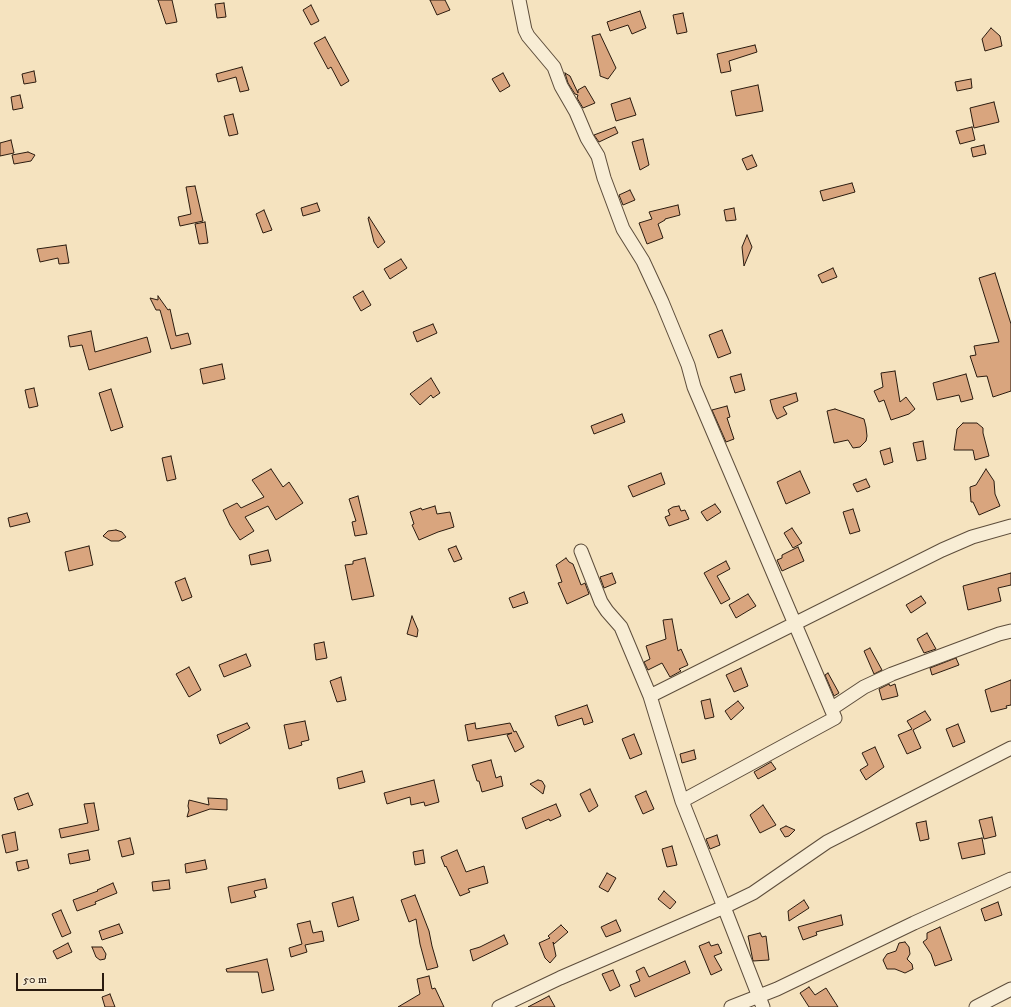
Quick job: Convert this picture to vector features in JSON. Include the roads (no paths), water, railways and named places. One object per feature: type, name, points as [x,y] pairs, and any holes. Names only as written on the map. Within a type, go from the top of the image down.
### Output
[{"type":"street","points":[[519,0],[528,36],[554,67],[561,86],[576,112],[587,138],[598,156],[604,178],[623,229],[643,261],[662,302],[688,365],[694,387],[835,718],[682,801]]},
{"type":"street","points":[[650,696],[942,550],[972,537],[1011,526]]},
{"type":"street","points":[[581,551],[601,602],[621,627],[650,696],[682,801],[761,1002]]},
{"type":"street","points":[[831,709],[864,687],[892,674],[999,634],[1011,631]]},
{"type":"street","points":[[499,1007],[560,978],[753,893],[827,842],[1011,748]]},
{"type":"street","points":[[731,1007],[761,1002],[778,990],[914,923],[1011,879]]},
{"type":"street","points":[[976,1007],[1011,989]]}]
